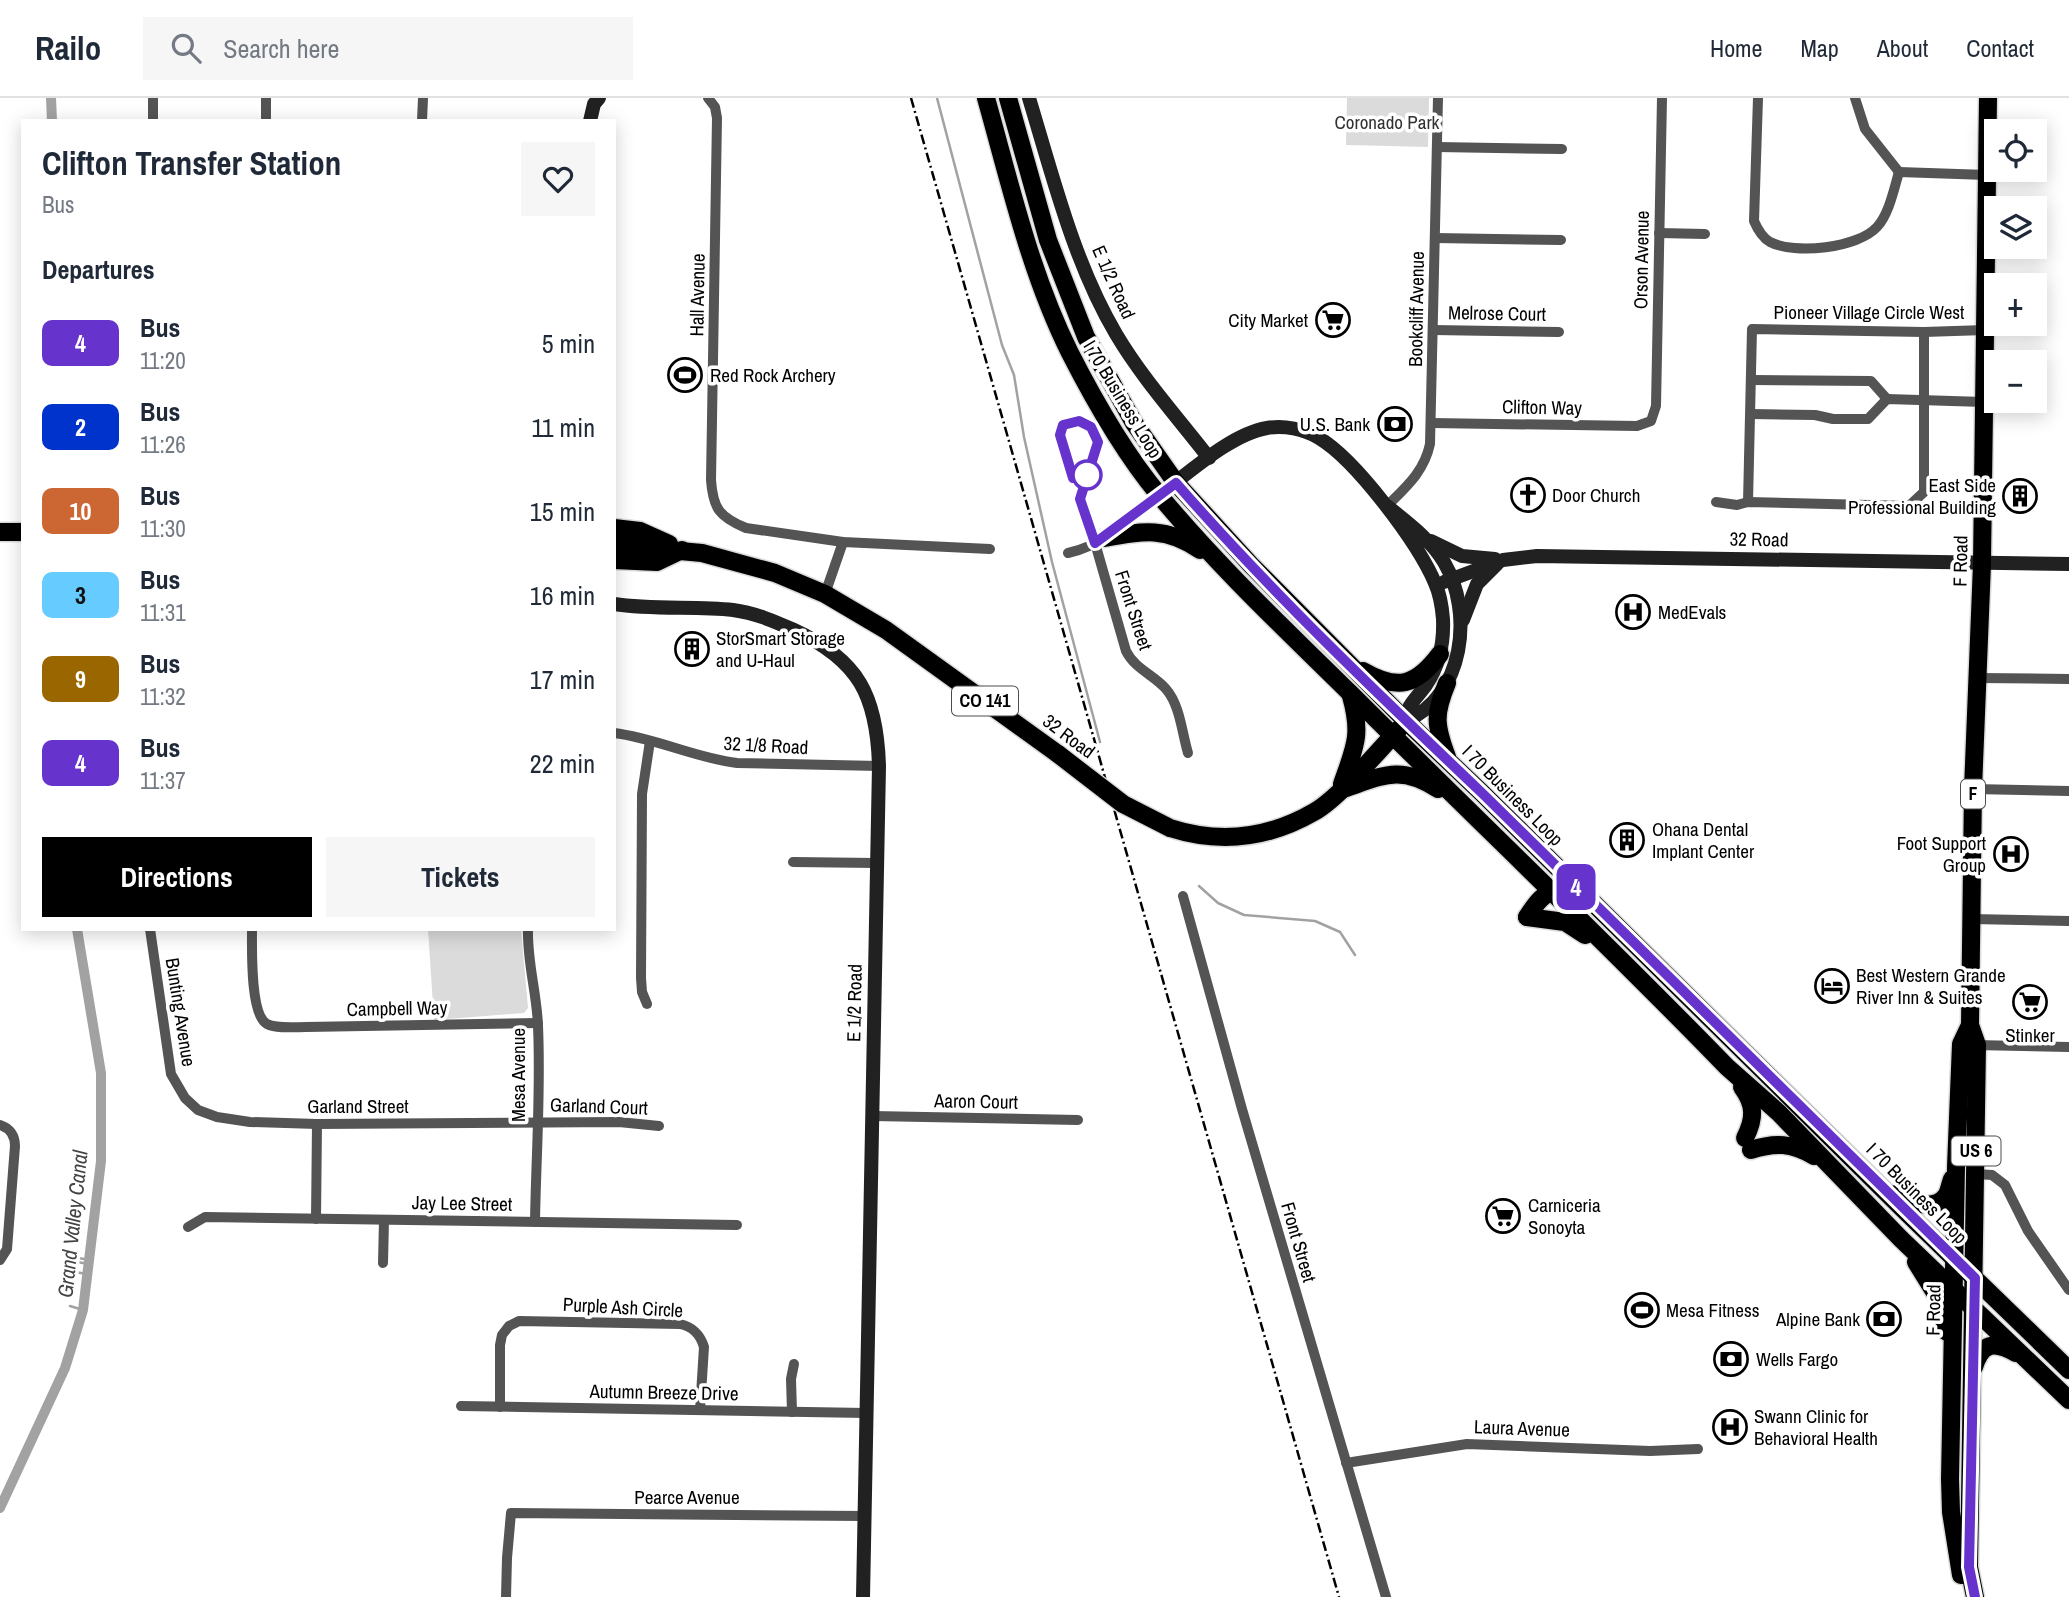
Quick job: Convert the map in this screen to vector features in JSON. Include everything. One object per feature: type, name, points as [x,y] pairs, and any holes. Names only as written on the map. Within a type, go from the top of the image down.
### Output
[{"type":"main road","name":"I 70 Business Loop","points":[[986,98],[1029,248],[1054,318],[1099,405],[1159,495],[1226,569],[1392,736],[1727,1067],[1779,1113],[1901,1239],[2069,1400]]},
{"type":"main road","name":"I 70 Business Loop","points":[[1008,98],[1048,240],[1080,324],[1133,424],[1176,483],[1251,565],[1406,721],[2069,1370]]},
{"type":"main road","name":"F Road","points":[[1988,119],[1989,98]]},
{"type":"main road","name":"F Road","points":[[1986,273],[1987,182]]},
{"type":"main road","name":"F Road","points":[[1963,1597],[1950,1501],[1952,1364],[1956,1167],[1970,1025],[1973,789],[1982,564],[1984,402]]},
{"type":"main road","points":[[616,528],[640,531],[682,550]]},
{"type":"main road","points":[[0,532],[21,532]]},
{"type":"main road","points":[[1099,541],[1146,532],[1167,533],[1191,544],[1226,569]]},
{"type":"main road","name":"32 Road","points":[[616,545],[682,550],[763,569],[825,594],[886,630],[1123,804],[1170,828],[1206,837],[1225,838],[1256,834],[1316,811],[1406,721]]},
{"type":"main road","points":[[616,560],[657,562],[682,550]]},
{"type":"main road","points":[[1340,654],[1376,678],[1397,683],[1420,676],[1440,654]]},
{"type":"main road","points":[[1447,683],[1438,707],[1437,723],[1448,760]]},
{"type":"main road","points":[[1339,790],[1357,740],[1357,721],[1351,694]]},
{"type":"main road","points":[[1339,790],[1386,774],[1404,773],[1421,779],[1468,809]]},
{"type":"main road","points":[[1525,868],[1523,876],[1529,894],[1527,917]]},
{"type":"main road","points":[[1527,917],[1542,896],[1550,890],[1574,885]]},
{"type":"main road","points":[[1527,917],[1556,920],[1573,926],[1639,978]]},
{"type":"main road","name":"F Road","points":[[1969,1044],[1976,1174],[1969,1567],[1975,1597]]},
{"type":"main road","points":[[1727,1067],[1747,1093],[1754,1110],[1748,1144],[1790,1145],[1800,1148],[1839,1173]]},
{"type":"main road","points":[[1865,1171],[1903,1198],[1926,1205],[1934,1204],[1946,1196],[1956,1167]]},
{"type":"main road","name":"US 6","points":[[1901,1239],[1937,1296],[1945,1322],[1952,1364]]},
{"type":"main road","points":[[1974,1367],[1981,1351],[1994,1345],[2026,1358]]},
{"type":"street","points":[[153,98],[153,119]]},
{"type":"street","points":[[266,98],[266,119]]},
{"type":"street","points":[[422,119],[423,98]]},
{"type":"street","points":[[590,119],[594,104],[599,98]]},
{"type":"street","name":"E 1/2 Road","points":[[1030,98],[1071,230],[1092,287],[1107,318],[1130,355],[1209,458]]},
{"type":"street","name":"Bookcliff Avenue","points":[[1387,506],[1422,468],[1430,444],[1438,98]]},
{"type":"street","name":"Orson Avenue","points":[[1651,421],[1656,406],[1662,98]]},
{"type":"street","points":[[1758,98],[1754,210],[1757,229],[1769,242],[1792,247],[1836,247],[1864,238],[1879,226],[1899,172]]},
{"type":"street","points":[[1855,98],[1865,129],[1899,172]]},
{"type":"street","name":"Hall Avenue","points":[[712,99],[717,118],[711,480],[713,500],[719,512],[731,522],[746,528],[844,542]]},
{"type":"street","points":[[1437,147],[1562,149]]},
{"type":"street","points":[[1899,172],[1984,174]]},
{"type":"street","points":[[1659,233],[1705,234]]},
{"type":"street","points":[[1435,239],[1561,240]]},
{"type":"street","name":"Pioneer Village Circle West","points":[[1752,380],[1752,329],[1924,332],[1984,330]]},
{"type":"street","name":"Melrose Court","points":[[1433,330],[1559,332]]},
{"type":"street","points":[[1716,502],[1737,505],[1748,502],[1909,506],[1924,492],[1924,332]]},
{"type":"street","points":[[1748,502],[1752,380],[1871,381],[1887,400]]},
{"type":"street","points":[[1751,414],[1868,419],[1887,400],[1984,402]]},
{"type":"street","name":"Clifton Way","points":[[1432,422],[1637,426],[1651,421]]},
{"type":"street","name":"32 Road","points":[[1068,553],[1099,541],[1209,458],[1245,435],[1266,428],[1307,432],[1337,452],[1387,506],[1420,534],[1437,552],[1451,579],[1459,605],[1457,659],[1447,683],[1424,712],[1406,721],[1406,712],[1427,685],[1440,654],[1443,620],[1436,586],[1421,557],[1387,506]]},
{"type":"street","points":[[1420,534],[1446,550],[1462,556],[1503,559]]},
{"type":"street","name":"Front Street","points":[[1099,541],[1126,651],[1130,660],[1171,696],[1188,753]]},
{"type":"street","points":[[825,594],[844,542],[990,549]]},
{"type":"street","name":"32 Road","points":[[1436,586],[1503,559],[1537,556],[2069,565]]},
{"type":"street","points":[[1460,632],[1477,584],[1503,559]]},
{"type":"street","name":"E 1/2 Road","points":[[616,604],[747,612],[771,620],[819,643],[847,665],[868,695],[876,726],[879,766],[863,1597]]},
{"type":"street","points":[[1978,678],[2069,679]]},
{"type":"street","name":"32 1/8 Road","points":[[616,733],[636,735],[716,761],[879,766]]},
{"type":"street","points":[[647,1004],[642,992],[641,978],[642,794],[650,741]]},
{"type":"street","points":[[1973,789],[2069,791]]},
{"type":"street","points":[[793,862],[876,863]]},
{"type":"street","name":"Front Street","points":[[1183,896],[1242,1109],[1386,1597]]},
{"type":"street","points":[[1971,919],[2069,920]]},
{"type":"street","name":"Bunting Avenue","points":[[150,931],[171,1074],[185,1098]]},
{"type":"street","name":"Campbell Way","points":[[252,931],[253,968],[260,1017],[268,1025],[306,1027],[538,1023]]},
{"type":"street","name":"Mesa Avenue","points":[[528,931],[538,1023],[535,1222]]},
{"type":"street","points":[[1969,1044],[2069,1047]]},
{"type":"street","name":"Garland Street","points":[[185,1098],[198,1110],[217,1117],[250,1122],[537,1122]]},
{"type":"street","name":"Aaron Court","points":[[873,1116],[1078,1120]]},
{"type":"street","name":"Garland Court","points":[[537,1122],[619,1122],[659,1126]]},
{"type":"street","points":[[316,1219],[317,1124]]},
{"type":"street","points":[[0,1125],[12,1133],[16,1146],[7,1249],[0,1260]]},
{"type":"street","points":[[1976,1174],[1992,1175],[2005,1185],[2028,1231],[2069,1290]]},
{"type":"street","name":"Jay Lee Street","points":[[188,1227],[205,1217],[737,1225]]},
{"type":"street","points":[[383,1263],[384,1220]]},
{"type":"street","name":"Purple Ash Circle","points":[[500,1407],[500,1346],[502,1335],[509,1326],[519,1321],[578,1320],[690,1326],[701,1337],[704,1347],[700,1410]]},
{"type":"street","points":[[792,1412],[791,1378],[794,1364]]},
{"type":"street","name":"Autumn Breeze Drive","points":[[461,1406],[866,1413]]},
{"type":"street","name":"Laura Avenue","points":[[1346,1463],[1467,1444],[1650,1451],[1698,1449]]},
{"type":"street","name":"Pearce Avenue","points":[[506,1597],[511,1513],[864,1516]]},
{"type":"green space","name":"Coronado Park","points":[[1347,98],[1429,98],[1428,147],[1346,145]]},
{"type":"green space","points":[[428,931],[521,931],[528,1008],[524,1013],[434,1020]]},
{"type":"waterway","name":"Grand Valley Canal","points":[[51,98],[52,119]]},
{"type":"waterway","points":[[937,98],[1002,345],[1014,375],[1024,437],[1052,562],[1100,742]]},
{"type":"waterway","points":[[1199,886],[1218,903],[1244,915],[1315,921],[1340,932],[1355,955]]},
{"type":"waterway","name":"Grand Valley Canal","points":[[0,1508],[65,1368],[83,1310],[101,1161],[101,1073],[77,931]]},
{"type":"waterway","points":[[79,1258],[89,1260]]},
{"type":"waterway","points":[[77,1262],[89,1264]]},
{"type":"waterway","points":[[75,1272],[87,1274]]},
{"type":"waterway","points":[[70,1306],[83,1310]]},
{"type":"railway","points":[[911,98],[1339,1597]]},
{"type":"bus line","name":"4","points":[[1073,478],[1060,435],[1063,425],[1079,421],[1091,427],[1098,442],[1080,499],[1095,543],[1176,483],[1251,565],[1406,721],[1975,1278],[1969,1567],[1975,1597]]},
{"type":"place","name":"City Market","points":[[1333,320]]},
{"type":"place","name":"Red Rock Archery","points":[[685,375]]},
{"type":"place","name":"U.S. Bank","points":[[1395,424]]},
{"type":"place","name":"Door Church","points":[[1528,495]]},
{"type":"place","name":"East Side Professional Building","points":[[2020,496]]},
{"type":"place","name":"MedEvals","points":[[1633,612]]},
{"type":"place","name":"StorSmart Storage and U-Haul","points":[[692,649]]},
{"type":"place","name":"Ohana Dental Implant Center","points":[[1627,840]]},
{"type":"place","name":"Foot Support Group","points":[[2011,854]]},
{"type":"place","name":"Best Western Grande River Inn & Suites","points":[[1832,986]]},
{"type":"place","name":"Stinker","points":[[2030,1002]]},
{"type":"place","name":"Carniceria Sonoyta","points":[[1503,1216]]},
{"type":"place","name":"Mesa Fitness","points":[[1642,1310]]},
{"type":"place","name":"Alpine Bank","points":[[1884,1319]]},
{"type":"place","name":"Wells Fargo","points":[[1731,1359]]},
{"type":"place","name":"Swann Clinic for Behavioral Health","points":[[1730,1427]]}]
